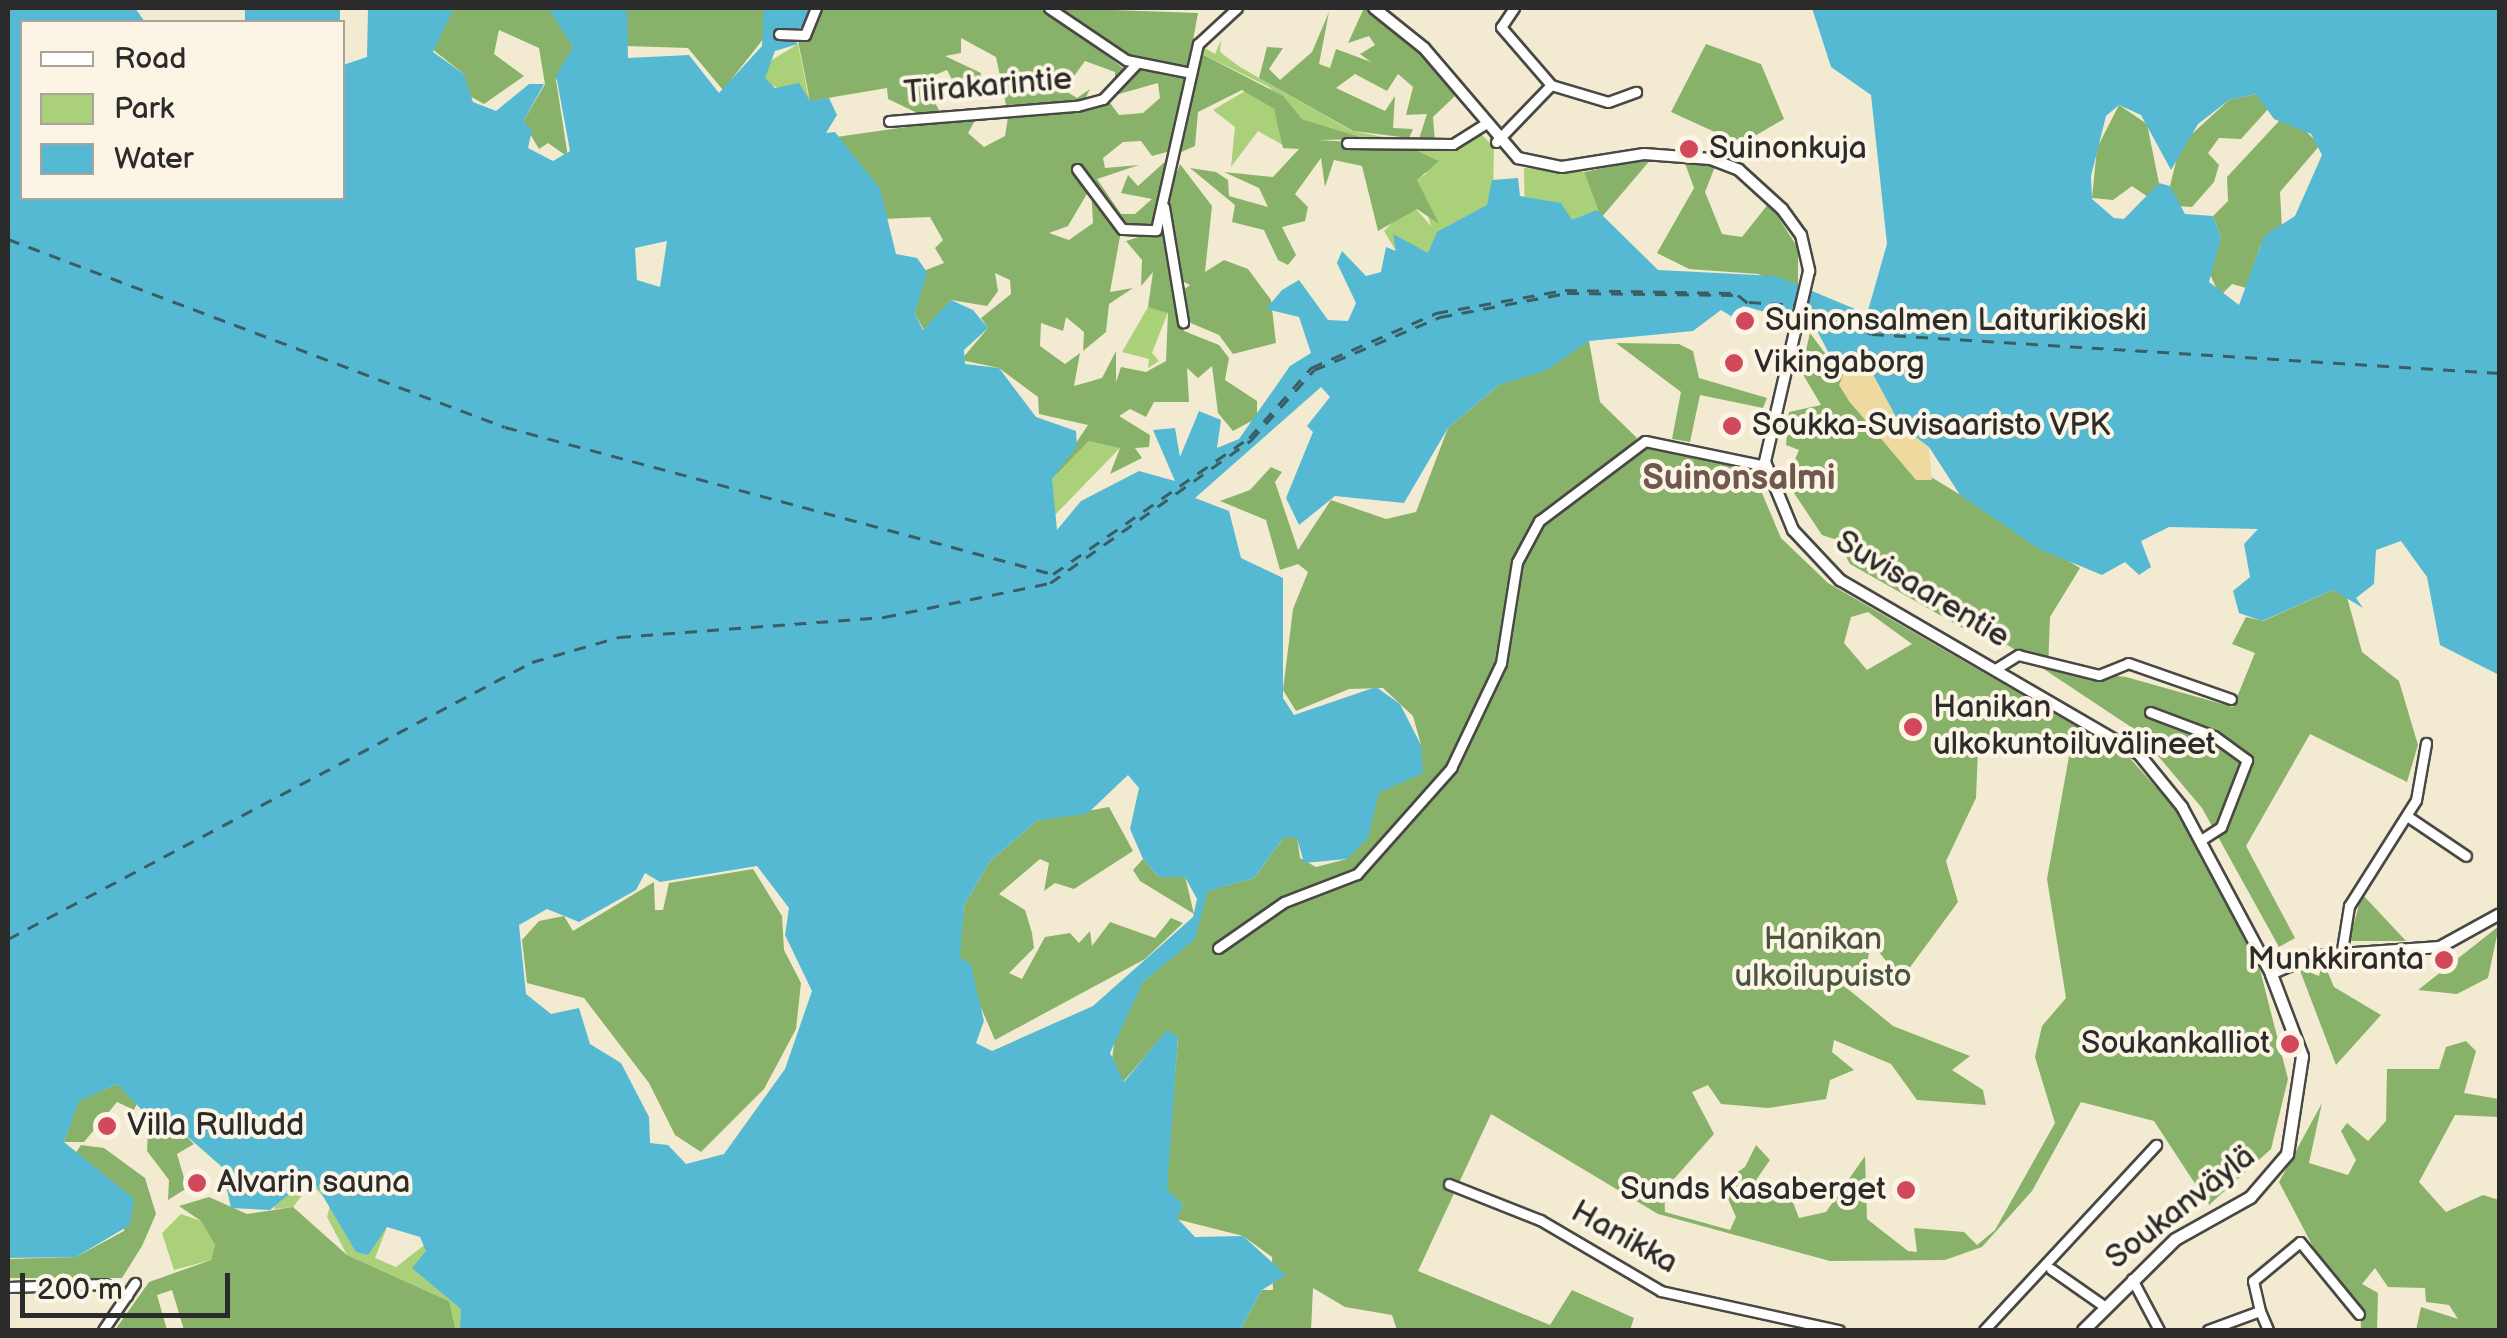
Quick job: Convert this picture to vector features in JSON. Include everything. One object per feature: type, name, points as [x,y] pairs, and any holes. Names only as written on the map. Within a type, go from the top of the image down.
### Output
[{"type":"main road","name":"Suvisaarentie","points":[[2271,974],[2300,1046],[2299,1119]]},
{"type":"main road","name":"Soukanväylä","points":[[2082,1330],[2175,1239],[2266,1182],[2299,1119]]},
{"type":"street","points":[[779,34],[805,34],[816,8]]},
{"type":"street","points":[[1049,8],[1136,64],[1191,73]]},
{"type":"street","points":[[1077,169],[1122,229],[1156,230],[1201,37],[1237,8]]},
{"type":"street","points":[[1218,948],[1284,902],[1358,874],[1451,768],[1501,663],[1517,562],[1539,521],[1645,441],[1766,466],[1808,280],[1796,227],[1729,164],[1660,154],[1553,167],[1496,142],[1424,48],[1374,8]]},
{"type":"street","points":[[1514,8],[1501,27],[1551,84],[1608,102],[1636,92]]},
{"type":"street","name":"Tiirakarintie","points":[[890,121],[1078,106],[1103,98],[1136,64]]},
{"type":"street","points":[[1496,142],[1551,84]]},
{"type":"street","points":[[1347,143],[1453,144],[1484,126]]},
{"type":"street","points":[[1163,204],[1183,322]]},
{"type":"street","name":"Suvisaarentie","points":[[1766,466],[1786,518],[1824,568],[2139,754],[2201,840],[2271,974]]},
{"type":"street","points":[[1997,668],[2018,655],[2099,675],[2128,663],[2231,699]]},
{"type":"street","points":[[2150,712],[2214,736],[2248,760],[2221,827],[2201,840]]},
{"type":"street","points":[[2341,956],[2349,906],[2407,816],[2426,743]]},
{"type":"street","points":[[2407,816],[2466,856]]},
{"type":"street","points":[[2271,974],[2298,959],[2429,950],[2500,914]]},
{"type":"street","points":[[1984,1330],[2050,1269],[2156,1145]]},
{"type":"street","name":"Hanikka","points":[[1449,1184],[1540,1220],[1661,1291],[1840,1330]]},
{"type":"street","points":[[2268,1330],[2253,1282],[2307,1243],[2359,1314]]},
{"type":"street","points":[[2050,1269],[2104,1306]]},
{"type":"street","points":[[2132,1279],[2159,1330]]},
{"type":"street","points":[[103,1330],[135,1282]]},
{"type":"street","points":[[8,1287],[105,1284],[126,1295]]},
{"type":"street","points":[[2208,1330],[2260,1312]]},
{"type":"green space","points":[[454,8],[548,8],[564,25],[573,47],[556,80],[568,157],[548,143],[539,149],[523,122],[545,84],[539,48],[499,30],[494,54],[524,76],[484,104],[464,93],[464,74],[432,49]]},
{"type":"green space","points":[[627,8],[764,8],[764,38],[723,90],[688,48],[625,46]]},
{"type":"green space","points":[[809,8],[1044,8],[1127,71],[1115,84],[1115,72],[1085,61],[1064,90],[1077,98],[1090,89],[1084,101],[1006,105],[996,57],[961,38],[961,53],[945,56],[981,73],[978,91],[957,89],[947,70],[935,75],[931,95],[941,114],[960,114],[932,120],[888,99],[887,88],[810,101],[798,41],[785,38],[804,27]]},
{"type":"green space","points":[[1056,8],[1198,13],[1188,67],[1139,62]]},
{"type":"green space","points":[[1364,8],[1424,54],[1455,96],[1433,117],[1435,141],[1419,139],[1427,114],[1406,115],[1413,87],[1398,74],[1387,91],[1355,74],[1336,88],[1385,111],[1395,96],[1393,128],[1413,129],[1409,138],[1353,131],[1259,78],[1267,47],[1283,48],[1269,69],[1280,80],[1312,52],[1329,12],[1319,64],[1330,68],[1336,49],[1371,62],[1360,54],[1375,45],[1369,36],[1348,43]]},
{"type":"green space","points":[[1221,40],[1220,52],[1240,67],[1352,131],[1384,137],[1367,139],[1302,119],[1269,87],[1198,52],[1200,45],[1215,54]]},
{"type":"green space","points":[[798,44],[808,95],[829,98],[832,110],[747,75]]},
{"type":"green space","points":[[1706,44],[1761,64],[1784,119],[1741,144],[1671,112]]},
{"type":"green space","points":[[1198,52],[1283,96],[1302,119],[1367,139],[1318,140],[1404,145],[1439,161],[1417,180],[1439,224],[1417,209],[1378,231],[1362,166],[1334,160],[1325,187],[1321,158],[1295,194],[1308,207],[1305,221],[1282,227],[1296,255],[1288,265],[1278,260],[1264,230],[1232,222],[1235,205],[1190,168],[1216,172],[1228,180],[1229,196],[1268,207],[1259,188],[1224,172],[1273,177],[1299,149],[1283,148],[1274,109],[1242,90],[1198,112],[1195,146],[1179,153]]},
{"type":"green space","points":[[1136,67],[1187,76],[1174,150],[1152,156],[1141,141],[1123,142],[1103,158],[1105,168],[1139,165],[1097,179],[1121,214],[1135,214],[1152,199],[1121,193],[1128,175],[1138,186],[1169,158],[1153,224],[1121,231],[1110,292],[1133,288],[1109,304],[1106,332],[1083,351],[1084,332],[1066,317],[1063,331],[1041,323],[1040,346],[1065,364],[1080,353],[1074,386],[1102,378],[1116,351],[1116,382],[1121,367],[1146,372],[1166,361],[1168,313],[1148,307],[1153,272],[1141,286],[1142,260],[1126,241],[1158,231],[1163,212],[1184,331],[1219,345],[1229,358],[1225,380],[1257,401],[1257,418],[1233,431],[1218,413],[1212,366],[1198,378],[1187,368],[1189,402],[1154,402],[1146,417],[1130,409],[1119,416],[1150,435],[1149,447],[1135,448],[1142,458],[1110,474],[1120,448],[1089,441],[1052,479],[1088,425],[1039,414],[1038,397],[999,368],[961,360],[988,328],[981,318],[1011,294],[1010,280],[995,273],[998,291],[987,306],[951,300],[924,330],[915,314],[926,270],[944,263],[935,248],[943,240],[930,217],[883,219],[880,189],[836,137],[977,117],[968,133],[984,147],[1005,136],[1009,111],[1108,100],[1119,115],[1143,113],[1160,98],[1158,83],[1112,96]],"holes":[[[1091,187],[1093,223],[1069,240],[1049,233],[1068,226]]]},
{"type":"green space","points":[[1245,91],[1274,109],[1288,148],[1258,131],[1231,167],[1235,127],[1213,110]]},
{"type":"green space","points":[[2256,94],[2269,108],[2241,139],[2219,138],[2208,153],[2219,165],[2214,182],[2192,207],[2177,206],[2170,186],[2180,145],[2229,100]]},
{"type":"green space","points":[[2119,105],[2147,124],[2159,183],[2148,197],[2132,186],[2113,200],[2092,198],[2097,148]]},
{"type":"green space","points":[[2280,120],[2294,120],[2320,145],[2280,192],[2282,228],[2261,244],[2246,288],[2232,284],[2220,296],[2207,268],[2221,237],[2213,216],[2228,201],[2227,177]]},
{"type":"green space","points":[[1480,133],[1494,147],[1493,199],[1443,257],[1396,251],[1384,231],[1395,220],[1416,209],[1431,226],[1417,180],[1427,173],[1404,145],[1451,149]]},
{"type":"green space","points":[[1652,158],[1601,218],[1584,172]]},
{"type":"green space","points":[[1683,158],[1716,164],[1705,192],[1722,234],[1742,237],[1769,203],[1798,248],[1798,289],[1758,274],[1689,269],[1657,253],[1694,188]]},
{"type":"green space","points":[[1180,164],[1212,206],[1205,272],[1224,260],[1248,269],[1271,300],[1276,343],[1233,354],[1219,335],[1186,321],[1181,292],[1190,285],[1180,280],[1165,204]]},
{"type":"green space","points":[[1524,168],[1584,172],[1603,224],[1525,227]]},
{"type":"green space","points":[[1148,307],[1168,312],[1152,353],[1159,361],[1148,368],[1149,359],[1122,352]]},
{"type":"green space","points":[[1810,333],[1833,364],[1846,365],[1849,401],[1900,458],[2080,568],[2050,617],[2048,669],[2126,677],[2233,707],[2255,653],[2232,644],[2246,617],[2263,621],[2333,590],[2347,597],[2362,652],[2399,681],[2418,745],[2407,782],[2310,734],[2246,846],[2295,938],[2279,947],[2202,808],[2137,731],[1982,628],[1968,631],[1850,564],[1837,540],[1822,535],[1786,481],[1799,450],[1786,445],[1789,412],[1821,405],[1801,371]]},
{"type":"green space","name":"Hanikan ulkoilupuisto","points":[[1589,341],[1600,402],[1637,438],[1618,462],[1647,446],[1751,467],[1781,538],[1828,583],[2128,756],[2177,811],[2259,966],[2288,1079],[2271,1149],[2209,1205],[2154,1121],[2081,1102],[2032,1191],[1982,1247],[1945,1260],[1830,1261],[1658,1214],[1491,1114],[1418,1271],[1550,1325],[1572,1290],[1634,1318],[1630,1330],[1397,1330],[1392,1315],[1345,1307],[1313,1288],[1311,1330],[1240,1330],[1262,1290],[1273,1290],[1272,1257],[1243,1236],[1176,1219],[1183,1204],[1166,1190],[1178,1037],[1167,1031],[1123,1082],[1111,1066],[1116,1030],[1143,982],[1195,938],[1207,891],[1254,878],[1284,837],[1297,837],[1300,858],[1316,867],[1347,859],[1379,793],[1407,775],[1421,745],[1413,716],[1383,688],[1349,689],[1296,711],[1283,690],[1293,609],[1308,572],[1298,564],[1280,570],[1266,520],[1220,501],[1250,490],[1271,467],[1282,472],[1275,482],[1298,550],[1331,500],[1386,519],[1416,512],[1448,428],[1499,385]],"holes":[[[1868,612],[1912,644],[1867,670],[1844,643],[1851,617]],[[2073,734],[2047,879],[2066,998],[2042,1026],[2035,1057],[2055,1123],[1995,1230],[1977,1245],[1964,1232],[1914,1228],[1917,1252],[1908,1251],[1867,1219],[1865,1156],[1826,1212],[1799,1218],[1788,1189],[1768,1191],[1756,1180],[1770,1160],[1756,1145],[1745,1167],[1721,1183],[1736,1217],[1730,1230],[1665,1212],[1664,1190],[1714,1134],[1692,1092],[1708,1085],[1721,1104],[1768,1108],[1826,1099],[1830,1080],[1854,1070],[1832,1052],[1834,1040],[1891,1064],[1917,1100],[1986,1105],[1983,1090],[1952,1070],[1970,1056],[1893,1026],[1843,985],[1865,975],[1871,942],[1894,971],[1908,970],[1958,902],[1946,861],[1976,798],[1978,750],[2007,753]]]},
{"type":"green space","points":[[1616,343],[1679,344],[1693,351],[1699,378],[1767,398],[1763,408],[1700,395],[1690,442],[1672,439],[1681,392]]},
{"type":"green space","points":[[1106,438],[1120,448],[1053,517],[1052,479],[1089,441]]},
{"type":"green space","points":[[1109,807],[1133,851],[1074,889],[1055,883],[1044,891],[1049,863],[1040,859],[999,894],[1025,910],[1034,948],[1009,973],[1022,979],[1045,937],[1070,933],[1079,943],[1090,931],[1092,946],[1110,922],[1155,938],[1171,918],[1183,923],[1145,959],[995,1040],[959,957],[964,905],[990,861],[1038,820]]},
{"type":"green space","points":[[1143,859],[1159,877],[1185,876],[1194,914],[1140,881],[1133,870]]},
{"type":"green space","points":[[753,869],[782,916],[784,950],[801,983],[796,1029],[764,1089],[701,1152],[675,1135],[649,1083],[584,998],[527,983],[522,940],[539,921],[564,916],[573,931],[654,882],[655,910],[663,910],[669,883]]},
{"type":"green space","points":[[2362,894],[2406,941],[2349,941]]},
{"type":"green space","points":[[2499,926],[2488,978],[2457,994],[2418,990]]},
{"type":"green space","points":[[2323,961],[2334,987],[2381,1015],[2336,1065],[2299,968],[2319,976]]},
{"type":"green space","points":[[2466,1041],[2476,1051],[2464,1093],[2499,1099],[2499,1117],[2455,1115],[2419,1182],[2446,1212],[2483,1195],[2499,1200],[2499,1330],[2416,1330],[2421,1307],[2458,1319],[2449,1305],[2426,1302],[2425,1288],[2388,1287],[2375,1268],[2362,1284],[2378,1293],[2377,1330],[2361,1330],[2360,1304],[2332,1283],[2279,1182],[2322,1103],[2309,1163],[2348,1175],[2356,1160],[2341,1131],[2347,1123],[2368,1141],[2386,1121],[2387,1069],[2439,1069],[2446,1047]]},
{"type":"green space","points":[[117,1084],[139,1099],[134,1110],[117,1102],[84,1142],[64,1142],[78,1101]]},
{"type":"green space","points":[[149,1114],[165,1133],[181,1131],[194,1144],[177,1154],[187,1188],[168,1200],[169,1180],[147,1151]]},
{"type":"green space","points":[[81,1145],[104,1148],[145,1178],[156,1214],[142,1246],[122,1278],[8,1278],[8,1259],[76,1257],[124,1231],[124,1191],[73,1157]]},
{"type":"green space","points":[[295,1161],[387,1227],[375,1258],[396,1267],[445,1229],[521,1330],[456,1330],[449,1301],[347,1255],[327,1217],[334,1190],[323,1196],[311,1184],[293,1207],[274,1209],[284,1165]]},
{"type":"green space","points":[[209,1197],[247,1214],[293,1207],[347,1255],[449,1301],[456,1330],[184,1330],[172,1290],[157,1295],[167,1330],[115,1330],[149,1282],[211,1260],[215,1245],[201,1221],[179,1206]]},
{"type":"green space","points":[[181,1214],[201,1221],[215,1245],[211,1260],[174,1270],[162,1233]]},
{"type":"sand","points":[[1849,360],[1871,367],[1901,426],[1929,447],[1932,480],[1916,480],[1849,401],[1839,385]]},
{"type":"water","points":[[8,8],[135,8],[144,20],[20,20],[20,200],[345,200],[345,64],[367,57],[368,8],[454,8],[433,52],[464,74],[473,102],[496,111],[529,84],[544,84],[523,122],[532,130],[528,148],[553,161],[570,151],[556,75],[573,47],[548,8],[627,8],[628,58],[689,55],[719,93],[762,46],[764,8],[809,8],[804,27],[785,31],[798,44],[775,51],[765,78],[775,88],[799,83],[810,101],[829,98],[837,115],[826,133],[835,132],[880,189],[896,254],[917,258],[927,272],[915,314],[923,330],[951,300],[973,310],[988,328],[964,350],[965,364],[999,368],[1036,417],[1076,431],[1077,446],[1052,479],[1057,530],[1081,501],[1139,471],[1175,481],[1153,430],[1175,428],[1180,457],[1199,411],[1221,420],[1217,448],[1239,439],[1290,366],[1311,353],[1299,317],[1266,309],[1282,290],[1299,280],[1328,320],[1348,321],[1356,303],[1337,263],[1342,251],[1366,276],[1381,272],[1386,247],[1396,251],[1393,234],[1428,253],[1437,232],[1487,205],[1492,180],[1518,178],[1520,196],[1561,203],[1572,220],[1597,210],[1658,270],[1776,276],[1867,314],[1887,244],[1871,95],[1831,67],[1812,8],[2499,8],[2499,675],[2440,645],[2427,577],[2401,541],[2376,550],[2374,584],[2356,598],[2363,608],[2333,590],[2262,621],[2239,613],[2233,591],[2250,577],[2244,544],[2258,529],[2169,527],[2141,541],[2151,567],[2139,575],[2125,562],[2102,575],[2039,549],[1960,495],[1929,447],[1901,426],[1868,365],[1834,363],[1815,327],[1743,306],[1739,321],[1721,310],[1693,331],[1589,341],[1547,370],[1499,385],[1448,428],[1404,503],[1335,496],[1299,525],[1286,498],[1313,432],[1307,426],[1330,397],[1321,387],[1195,498],[1229,511],[1241,558],[1283,578],[1283,698],[1294,715],[1376,687],[1400,704],[1421,745],[1423,773],[1379,793],[1368,838],[1347,859],[1304,863],[1297,838],[1284,837],[1254,878],[1208,891],[1195,939],[1143,982],[1110,1053],[1124,1082],[1167,1030],[1178,1037],[1167,1190],[1183,1204],[1177,1218],[1195,1237],[1243,1236],[1286,1275],[1262,1290],[1240,1330],[460,1330],[461,1309],[412,1268],[426,1251],[420,1237],[387,1227],[368,1255],[356,1252],[311,1176],[270,1210],[231,1208],[222,1167],[181,1131],[165,1134],[117,1084],[79,1101],[64,1142],[134,1199],[130,1225],[76,1257],[8,1258]],"holes":[[[2256,94],[2274,119],[2311,134],[2322,155],[2295,216],[2264,236],[2239,305],[2209,282],[2221,237],[2213,216],[2185,214],[2170,186],[2159,183],[2124,219],[2114,218],[2092,199],[2091,176],[2106,116],[2119,105],[2141,115],[2171,170],[2198,124],[2229,100]],[[667,241],[660,287],[637,280],[635,248]],[[1128,775],[1139,788],[1130,829],[1143,859],[1159,877],[1185,877],[1197,899],[1193,917],[1093,1006],[992,1051],[976,1043],[984,1021],[971,965],[960,957],[964,905],[990,861],[1038,820],[1087,814]],[[757,866],[789,908],[785,935],[812,991],[785,1069],[724,1154],[686,1164],[668,1145],[650,1143],[649,1117],[621,1063],[590,1044],[579,1008],[551,1014],[526,994],[519,925],[547,909],[579,922],[636,890],[645,873],[660,882]]]},
{"type":"water","points":[[245,8],[340,8],[340,20],[245,20]]},
{"type":"ferry route","points":[[8,239],[505,427],[1053,574],[1249,438],[1311,368],[1436,313],[1565,290],[1731,293]]},
{"type":"ferry route","points":[[8,939],[532,662],[619,637],[884,617],[1050,583],[1251,440],[1314,370],[1440,317],[1567,293],[1738,295],[1748,303]]},
{"type":"ferry route","points":[[1749,302],[1798,305]]},
{"type":"ferry route","points":[[1806,307],[1872,334],[2500,373]]},
{"type":"place","name":"Suinonkuja","points":[[1689,149]]},
{"type":"place","name":"Suinonsalmen Laiturikioski","points":[[1745,321]]},
{"type":"place","name":"Vikingaborg","points":[[1734,363]]},
{"type":"place","name":"Soukka-Suvisaaristo VPK","points":[[1732,426]]},
{"type":"place","name":"Hanikan ulkokuntoiluvälineet","points":[[1913,727]]},
{"type":"place","name":"Munkkiranta","points":[[2444,960]]},
{"type":"place","name":"Soukankalliot","points":[[2290,1044]]},
{"type":"place","name":"Villa Rulludd","points":[[107,1126]]},
{"type":"place","name":"Alvarin sauna","points":[[197,1183]]},
{"type":"place","name":"Sunds Kasaberget","points":[[1906,1190]]},
{"type":"district","name":"Suinonsalmi","points":[[1739,479]]}]
